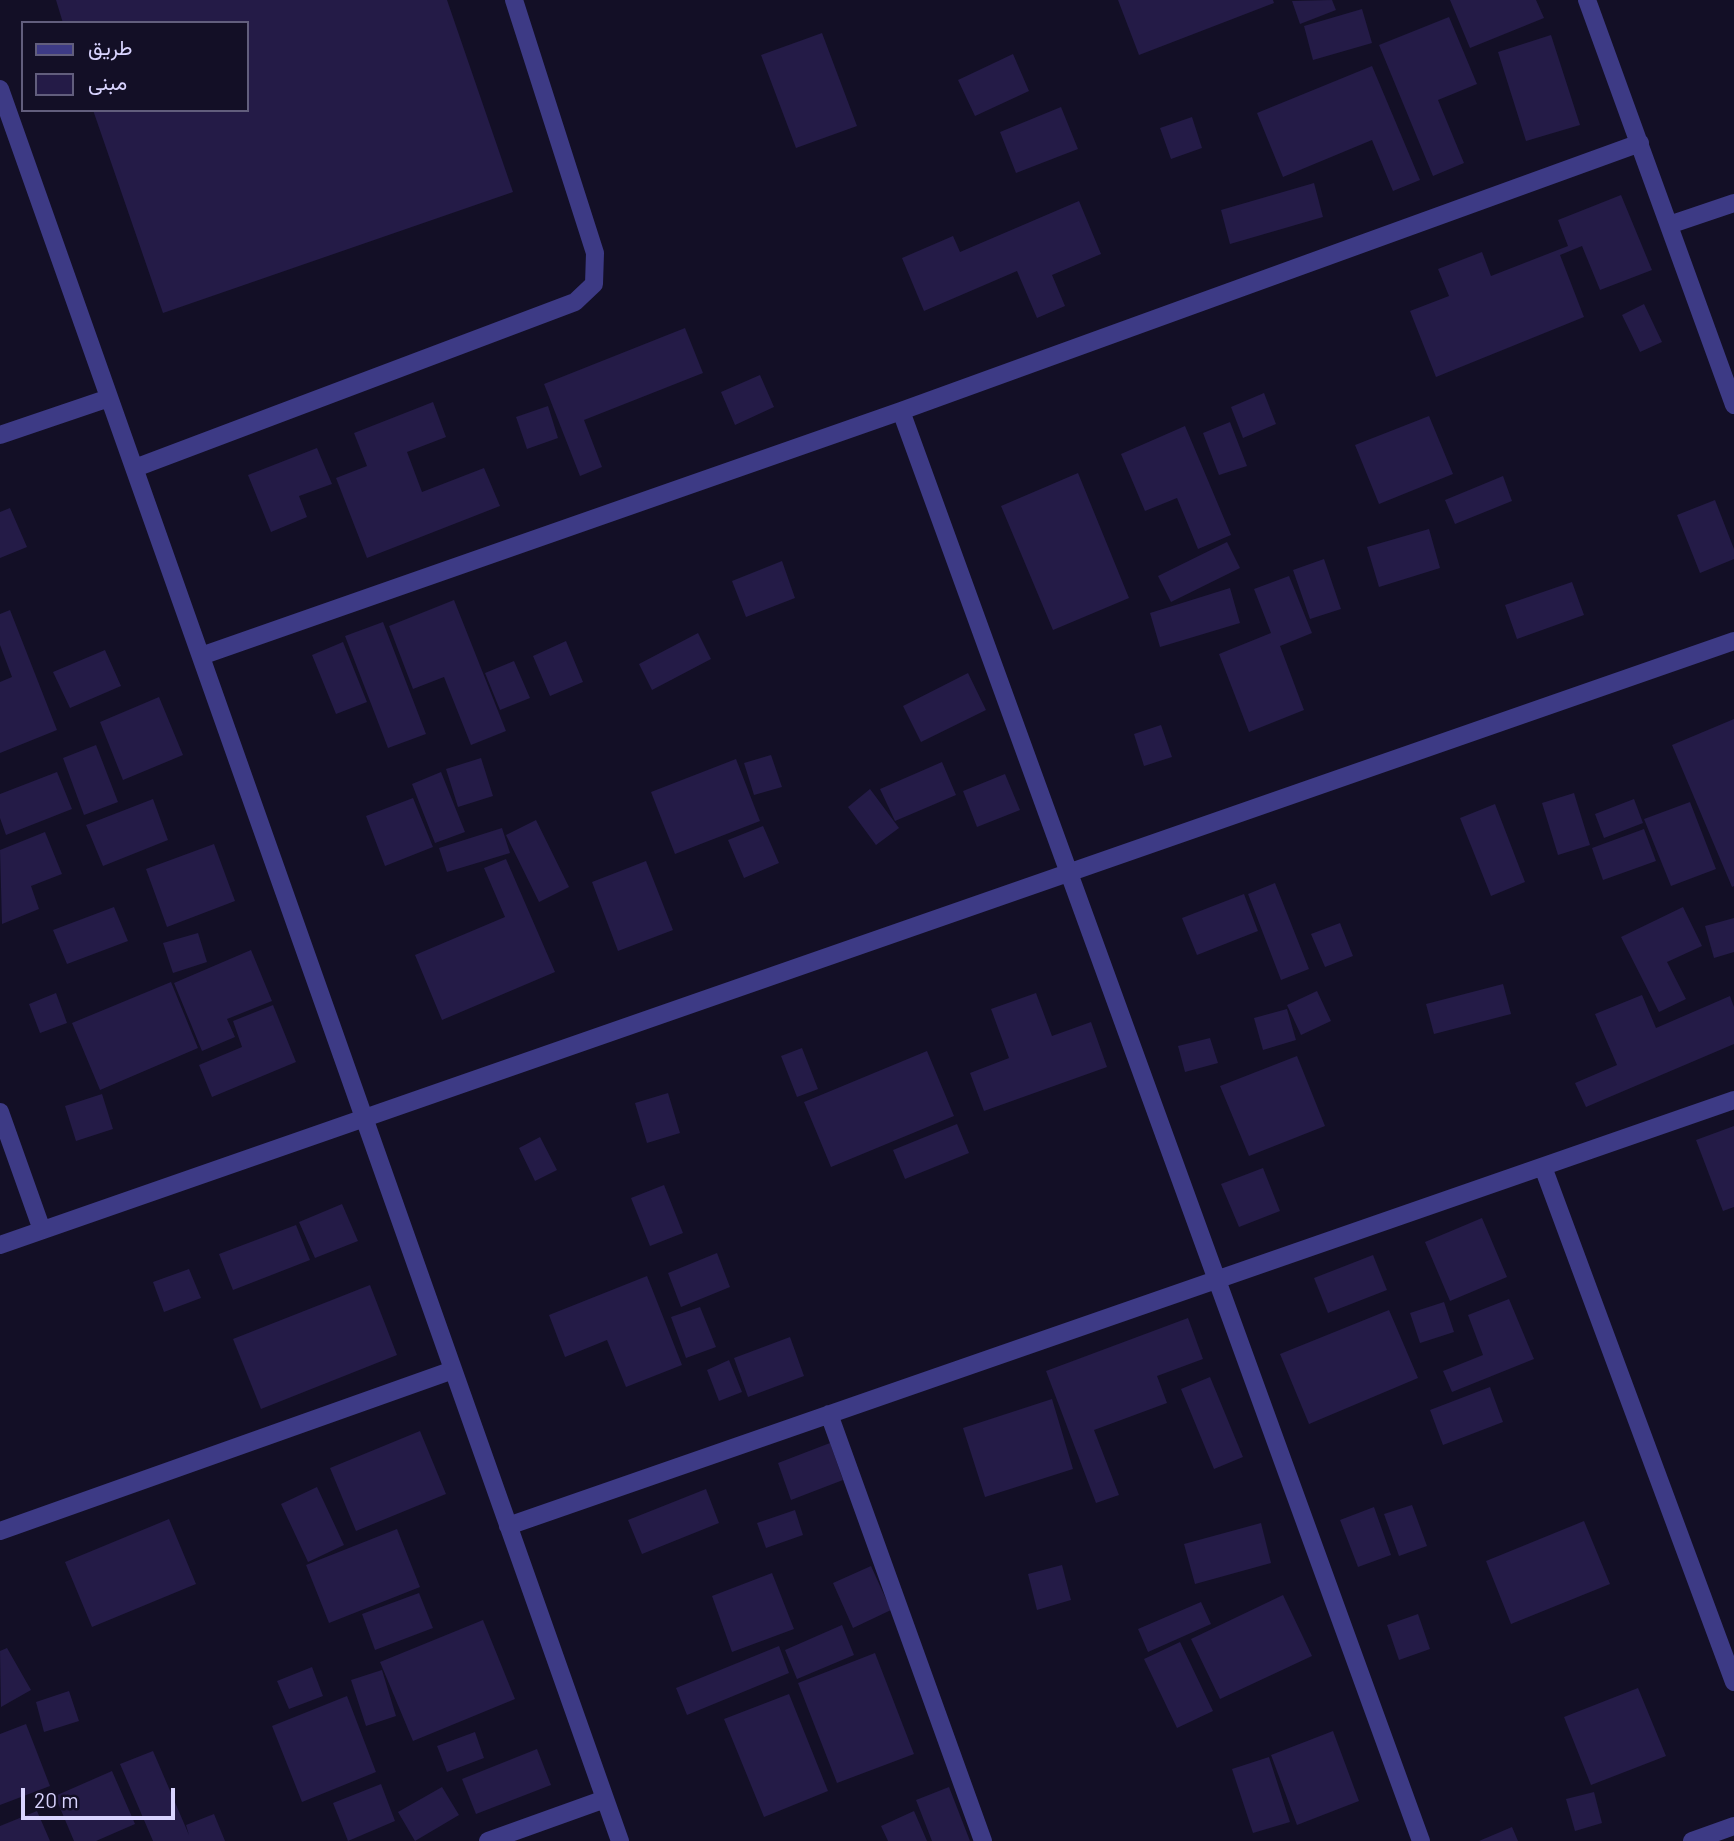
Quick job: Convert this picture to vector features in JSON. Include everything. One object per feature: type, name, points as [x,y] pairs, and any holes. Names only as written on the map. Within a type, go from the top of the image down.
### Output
[{"type":"street","points":[[1587,0],[1734,405]]},
{"type":"street","points":[[135,467],[575,302],[594,284],[594,253],[521,2]]},
{"type":"street","points":[[0,89],[620,1841]]},
{"type":"street","points":[[201,656],[901,411],[1640,143]]},
{"type":"street","points":[[1669,225],[1734,203]]},
{"type":"street","points":[[0,435],[109,398]]},
{"type":"street","points":[[901,411],[1421,1841]]},
{"type":"street","points":[[0,1245],[1734,641]]},
{"type":"street","points":[[508,1526],[1734,1100]]},
{"type":"street","points":[[0,1112],[42,1230]]},
{"type":"street","points":[[1543,1167],[1734,1682]]},
{"type":"street","points":[[0,1531],[453,1370]]},
{"type":"street","points":[[829,1414],[983,1841]]},
{"type":"street","points":[[488,1841],[605,1799]]},
{"type":"street","points":[[1692,1841],[1734,1826]]},
{"type":"building","points":[[56,0],[447,0],[513,192],[163,313],[94,112],[248,112],[248,21],[62,21]]},
{"type":"building","points":[[1118,0],[1273,0],[1274,3],[1139,55]]},
{"type":"building","points":[[1332,0],[1336,10],[1300,24],[1292,1]]},
{"type":"building","points":[[1450,0],[1536,0],[1544,18],[1470,48]]},
{"type":"building","points":[[1362,9],[1372,43],[1313,60],[1304,26]]},
{"type":"building","points":[[1449,17],[1477,84],[1438,100],[1464,163],[1433,176],[1379,45]]},
{"type":"building","points":[[822,33],[857,126],[796,148],[761,55]]},
{"type":"building","points":[[1551,35],[1580,125],[1526,141],[1498,52]]},
{"type":"building","points":[[1013,54],[1029,91],[975,116],[958,80]]},
{"type":"building","points":[[1372,66],[1420,180],[1393,191],[1372,140],[1283,177],[1257,113]]},
{"type":"building","points":[[1061,107],[1078,149],[1016,173],[1000,132]]},
{"type":"building","points":[[1192,117],[1202,148],[1171,159],[1160,128]]},
{"type":"building","points":[[1314,183],[1323,217],[1230,244],[1221,210]]},
{"type":"building","points":[[1621,195],[1652,270],[1600,290],[1582,246],[1560,255],[1584,317],[1436,377],[1410,311],[1449,296],[1438,269],[1482,252],[1491,276],[1568,246],[1558,220]]},
{"type":"building","points":[[1079,201],[1101,254],[1052,275],[1065,306],[1037,318],[1017,271],[924,311],[902,258],[953,236],[960,252]]},
{"type":"building","points":[[1644,304],[1662,342],[1640,352],[1622,315]]},
{"type":"building","points":[[685,328],[703,373],[584,420],[602,467],[580,476],[544,384]]},
{"type":"building","points":[[760,375],[774,407],[735,425],[721,392]]},
{"type":"building","points":[[1264,393],[1276,424],[1243,438],[1231,407]]},
{"type":"building","points":[[433,402],[446,437],[407,452],[422,492],[484,468],[500,506],[367,558],[336,478],[367,466],[354,433]]},
{"type":"building","points":[[548,406],[558,438],[527,449],[516,417]]},
{"type":"building","points":[[1429,416],[1453,474],[1379,504],[1355,445]]},
{"type":"building","points":[[1230,422],[1247,466],[1219,475],[1203,433]]},
{"type":"building","points":[[1185,426],[1231,535],[1198,549],[1177,498],[1145,511],[1121,454]]},
{"type":"building","points":[[317,448],[332,484],[299,496],[307,517],[271,532],[248,475]]},
{"type":"building","points":[[1078,473],[1129,598],[1053,630],[1001,506]]},
{"type":"building","points":[[1503,476],[1512,501],[1455,524],[1445,500]]},
{"type":"building","points":[[1715,500],[1734,549],[1734,559],[1700,573],[1677,515]]},
{"type":"building","points":[[10,508],[27,547],[0,558],[0,512]]},
{"type":"building","points":[[1429,529],[1440,568],[1379,587],[1367,547]]},
{"type":"building","points":[[1227,542],[1240,568],[1171,602],[1158,576]]},
{"type":"building","points":[[1324,559],[1341,609],[1310,619],[1293,570]]},
{"type":"building","points":[[782,561],[795,598],[746,617],[732,581]]},
{"type":"building","points":[[1289,576],[1312,633],[1280,646],[1304,710],[1249,732],[1219,654],[1271,633],[1254,589]]},
{"type":"building","points":[[1572,582],[1584,615],[1517,639],[1505,605]]},
{"type":"building","points":[[1230,588],[1240,623],[1160,647],[1150,613]]},
{"type":"building","points":[[454,600],[506,731],[471,745],[444,677],[413,689],[389,626]]},
{"type":"building","points":[[10,610],[57,730],[0,753],[0,682],[12,677],[0,645],[0,614]]},
{"type":"building","points":[[383,622],[426,734],[388,748],[345,636]]},
{"type":"building","points":[[698,633],[711,659],[652,690],[639,664]]},
{"type":"building","points":[[566,641],[583,682],[550,696],[533,656]]},
{"type":"building","points":[[343,642],[367,702],[336,714],[312,655]]},
{"type":"building","points":[[105,650],[121,686],[70,708],[53,672]]},
{"type":"building","points":[[514,661],[530,698],[500,710],[485,673]]},
{"type":"building","points":[[968,673],[986,710],[921,742],[903,706]]},
{"type":"building","points":[[159,697],[183,755],[123,780],[100,722]]},
{"type":"building","points":[[1734,719],[1734,886],[1732,887],[1672,745]]},
{"type":"building","points":[[1161,725],[1172,757],[1144,766],[1134,734]]},
{"type":"building","points":[[96,745],[118,802],[84,815],[63,758]]},
{"type":"building","points":[[771,755],[782,787],[754,795],[744,763]]},
{"type":"building","points":[[481,758],[493,796],[458,807],[446,769]]},
{"type":"building","points":[[736,759],[760,821],[675,854],[651,792]]},
{"type":"building","points":[[942,762],[956,795],[895,821],[880,789]]},
{"type":"building","points":[[57,772],[72,809],[6,835],[0,818],[0,794]]},
{"type":"building","points":[[441,772],[465,832],[435,843],[412,784]]},
{"type":"building","points":[[1005,774],[1020,810],[977,827],[963,791]]},
{"type":"building","points":[[870,789],[899,828],[876,845],[848,807]]},
{"type":"building","points":[[1574,793],[1590,845],[1558,855],[1542,803]]},
{"type":"building","points":[[413,798],[433,847],[385,866],[366,816]]},
{"type":"building","points":[[153,799],[168,840],[103,866],[86,825]]},
{"type":"building","points":[[1634,799],[1643,823],[1604,838],[1595,814]]},
{"type":"building","points":[[1690,802],[1716,869],[1671,886],[1644,819]]},
{"type":"building","points":[[1495,804],[1525,882],[1491,896],[1460,818]]},
{"type":"building","points":[[536,820],[569,887],[539,902],[506,835]]},
{"type":"building","points":[[763,826],[779,863],[744,878],[728,840]]},
{"type":"building","points":[[502,828],[510,853],[447,872],[439,848]]},
{"type":"building","points":[[1644,829],[1656,861],[1603,880],[1592,848]]},
{"type":"building","points":[[45,832],[62,874],[31,886],[39,909],[2,924],[0,850]]},
{"type":"building","points":[[214,844],[235,901],[167,927],[146,869]]},
{"type":"building","points":[[506,859],[555,972],[442,1020],[415,955],[505,917],[484,868]]},
{"type":"building","points":[[646,861],[673,930],[618,951],[592,882]]},
{"type":"building","points":[[1275,883],[1309,969],[1281,980],[1248,894]]},
{"type":"building","points":[[1244,894],[1258,931],[1197,955],[1182,918]]},
{"type":"building","points":[[114,907],[128,941],[67,964],[53,930]]},
{"type":"building","points":[[1683,907],[1702,946],[1667,962],[1686,999],[1659,1012],[1621,937]]},
{"type":"building","points":[[1734,918],[1734,952],[1714,958],[1705,926]]},
{"type":"building","points":[[1340,923],[1353,956],[1325,967],[1311,934]]},
{"type":"building","points":[[198,933],[207,962],[173,973],[163,943]]},
{"type":"building","points":[[251,950],[272,1001],[227,1019],[235,1037],[202,1051],[174,983]]},
{"type":"building","points":[[171,982],[198,1048],[100,1090],[72,1023]]},
{"type":"building","points":[[1503,984],[1511,1014],[1434,1034],[1426,1004]]},
{"type":"building","points":[[1317,991],[1331,1021],[1301,1035],[1287,1005]]},
{"type":"building","points":[[56,993],[67,1023],[40,1033],[29,1004]]},
{"type":"building","points":[[1036,993],[1052,1036],[1091,1022],[1107,1067],[984,1111],[970,1073],[1009,1058],[991,1009]]},
{"type":"building","points":[[1642,995],[1656,1028],[1730,996],[1734,1007],[1734,1044],[1586,1107],[1575,1083],[1617,1065],[1595,1014]]},
{"type":"building","points":[[273,1005],[296,1062],[212,1097],[199,1065],[242,1047],[233,1021]]},
{"type":"building","points":[[1287,1009],[1296,1040],[1263,1050],[1254,1018]]},
{"type":"building","points":[[1210,1038],[1218,1063],[1185,1072],[1178,1046]]},
{"type":"building","points":[[802,1048],[818,1089],[797,1097],[781,1056]]},
{"type":"building","points":[[927,1051],[954,1116],[831,1167],[804,1102]]},
{"type":"building","points":[[1297,1056],[1325,1126],[1249,1156],[1220,1086]]},
{"type":"building","points":[[668,1093],[680,1133],[647,1143],[635,1103]]},
{"type":"building","points":[[102,1094],[113,1129],[76,1141],[65,1106]]},
{"type":"building","points":[[957,1124],[969,1153],[905,1179],[893,1150]]},
{"type":"building","points":[[1734,1126],[1734,1207],[1723,1211],[1696,1140]]},
{"type":"building","points":[[540,1137],[557,1170],[535,1181],[519,1148]]},
{"type":"building","points":[[1263,1168],[1280,1211],[1239,1227],[1221,1184]]},
{"type":"building","points":[[664,1185],[683,1233],[650,1246],[631,1198]]},
{"type":"building","points":[[342,1204],[358,1241],[315,1258],[299,1222]]},
{"type":"building","points":[[1482,1218],[1507,1277],[1450,1301],[1425,1242]]},
{"type":"building","points":[[296,1225],[310,1260],[233,1290],[219,1254]]},
{"type":"building","points":[[717,1253],[730,1287],[681,1307],[668,1273]]},
{"type":"building","points":[[1373,1255],[1387,1290],[1328,1313],[1314,1278]]},
{"type":"building","points":[[189,1269],[201,1298],[164,1312],[153,1282]]},
{"type":"building","points":[[647,1276],[682,1365],[626,1387],[607,1340],[565,1357],[549,1315]]},
{"type":"building","points":[[370,1285],[397,1355],[261,1409],[233,1339]]},
{"type":"building","points":[[1509,1299],[1534,1359],[1452,1392],[1443,1371],[1483,1355],[1468,1315]]},
{"type":"building","points":[[1444,1302],[1454,1332],[1420,1343],[1410,1313]]},
{"type":"building","points":[[700,1307],[716,1347],[686,1358],[671,1317]]},
{"type":"building","points":[[1389,1310],[1418,1378],[1309,1424],[1280,1354]]},
{"type":"building","points":[[1188,1318],[1203,1359],[1157,1376],[1167,1403],[1094,1430],[1119,1495],[1096,1503],[1046,1371]]},
{"type":"building","points":[[790,1337],[804,1376],[748,1397],[734,1358]]},
{"type":"building","points":[[729,1360],[742,1392],[719,1401],[707,1370]]},
{"type":"building","points":[[1210,1377],[1243,1457],[1214,1469],[1181,1389]]},
{"type":"building","points":[[1490,1387],[1503,1422],[1443,1445],[1430,1410]]},
{"type":"building","points":[[1052,1399],[1073,1469],[985,1497],[963,1428]]},
{"type":"building","points":[[420,1431],[446,1494],[356,1531],[330,1468]]},
{"type":"building","points":[[830,1443],[843,1480],[791,1500],[778,1463]]},
{"type":"building","points":[[317,1487],[344,1545],[308,1562],[281,1504]]},
{"type":"building","points":[[706,1489],[719,1523],[642,1554],[628,1520]]},
{"type":"building","points":[[1412,1505],[1427,1546],[1399,1556],[1384,1514]]},
{"type":"building","points":[[1374,1507],[1391,1555],[1358,1567],[1340,1520]]},
{"type":"building","points":[[795,1510],[803,1535],[766,1548],[757,1523]]},
{"type":"building","points":[[169,1519],[196,1584],[92,1627],[65,1562]]},
{"type":"building","points":[[1584,1521],[1610,1584],[1511,1624],[1486,1561]]},
{"type":"building","points":[[1261,1523],[1271,1563],[1195,1584],[1184,1544]]},
{"type":"building","points":[[397,1529],[420,1587],[329,1623],[306,1565]]},
{"type":"building","points":[[1062,1565],[1071,1600],[1037,1610],[1028,1574]]},
{"type":"building","points":[[871,1566],[891,1610],[853,1628],[833,1583]]},
{"type":"building","points":[[772,1573],[794,1629],[732,1652],[712,1596]]},
{"type":"building","points":[[419,1593],[433,1628],[375,1650],[362,1614]]},
{"type":"building","points":[[1283,1595],[1312,1656],[1220,1699],[1191,1639]]},
{"type":"building","points":[[1201,1602],[1211,1624],[1148,1652],[1138,1629]]},
{"type":"building","points":[[1418,1614],[1430,1649],[1399,1660],[1387,1625]]},
{"type":"building","points":[[483,1620],[515,1699],[413,1741],[380,1662]]},
{"type":"building","points":[[842,1625],[854,1655],[797,1679],[785,1650]]},
{"type":"building","points":[[1180,1642],[1213,1711],[1177,1728],[1144,1659]]},
{"type":"building","points":[[779,1646],[789,1673],[687,1715],[676,1688]]},
{"type":"building","points":[[7,1648],[31,1690],[1,1707],[0,1651]]},
{"type":"building","points":[[875,1653],[914,1754],[837,1783],[798,1683]]},
{"type":"building","points":[[312,1667],[323,1696],[289,1709],[277,1681]]},
{"type":"building","points":[[382,1670],[396,1716],[366,1726],[351,1680]]},
{"type":"building","points":[[1638,1688],[1666,1756],[1591,1785],[1564,1717]]},
{"type":"building","points":[[69,1691],[79,1721],[44,1732],[36,1702]]},
{"type":"building","points":[[789,1694],[828,1791],[764,1817],[724,1719]]},
{"type":"building","points":[[347,1696],[376,1772],[302,1802],[272,1726]]},
{"type":"building","points":[[26,1724],[50,1786],[0,1805],[0,1734]]},
{"type":"building","points":[[1333,1731],[1359,1801],[1297,1825],[1271,1755]]},
{"type":"building","points":[[475,1732],[484,1758],[447,1772],[437,1746]]},
{"type":"building","points":[[537,1749],[551,1785],[476,1814],[462,1779]]},
{"type":"building","points":[[153,1751],[189,1835],[186,1825],[214,1814],[225,1841],[153,1841],[120,1764]]},
{"type":"building","points":[[1269,1757],[1290,1822],[1253,1833],[1232,1769]]},
{"type":"building","points":[[112,1771],[135,1824],[96,1841],[74,1841],[55,1796]]},
{"type":"building","points":[[381,1784],[395,1821],[348,1841],[333,1803]]},
{"type":"building","points":[[442,1787],[459,1815],[415,1841],[398,1812]]},
{"type":"building","points":[[949,1787],[970,1841],[932,1841],[916,1800]]},
{"type":"building","points":[[1594,1792],[1602,1823],[1575,1831],[1566,1799]]},
{"type":"building","points":[[37,1811],[50,1841],[0,1841],[0,1826]]},
{"type":"building","points":[[914,1811],[927,1841],[888,1841],[881,1826]]},
{"type":"building","points":[[1512,1827],[1518,1841],[1479,1841]]}]
